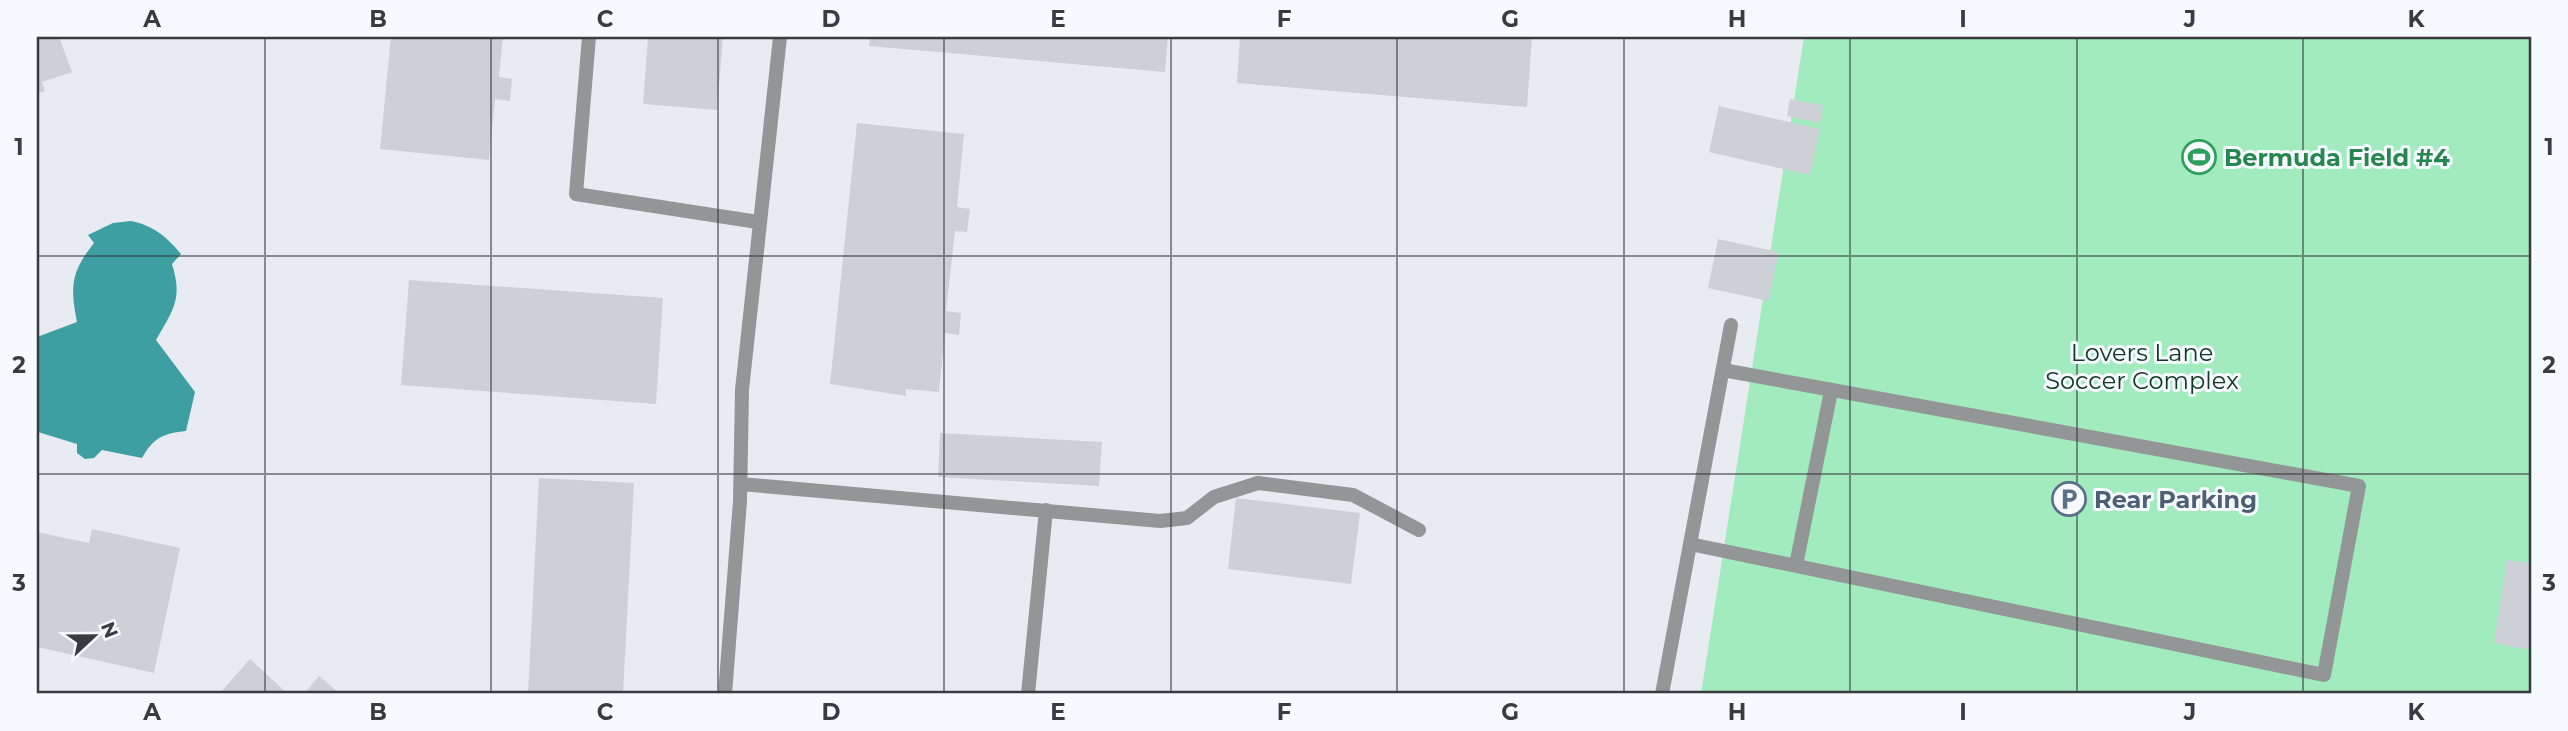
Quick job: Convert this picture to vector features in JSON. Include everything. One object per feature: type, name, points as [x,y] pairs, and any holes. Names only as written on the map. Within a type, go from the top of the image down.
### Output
[{"type":"lane","points":[[589,37],[576,194],[758,222]]},
{"type":"lane","points":[[725,694],[741,484],[742,390],[780,37]]},
{"type":"lane","points":[[1662,694],[1731,325]]},
{"type":"lane","points":[[1690,544],[2324,675],[2359,486],[1723,370]]},
{"type":"lane","points":[[1796,565],[1831,391]]},
{"type":"lane","points":[[741,484],[1160,521],[1186,519],[1214,497],[1258,483],[1353,495],[1419,530]]},
{"type":"lane","points":[[1028,694],[1046,510]]},
{"type":"green space","name":"Lovers Lane Soccer Complex","points":[[1804,37],[2531,37],[2531,694],[1701,694]]},
{"type":"water","points":[[131,221],[159,233],[181,254],[172,264],[177,286],[174,304],[156,340],[195,392],[186,431],[160,438],[142,458],[102,450],[94,458],[85,459],[77,453],[77,444],[38,432],[37,337],[77,322],[73,299],[74,280],[94,243],[88,235],[113,223]]},
{"type":"building","points":[[37,37],[59,37],[72,72],[42,82],[45,91],[37,94]]},
{"type":"building","points":[[391,37],[503,37],[499,77],[512,79],[510,101],[495,99],[489,160],[380,149]]},
{"type":"building","points":[[648,37],[723,37],[717,110],[643,104]]},
{"type":"building","points":[[870,37],[1168,37],[1165,72],[869,46]]},
{"type":"building","points":[[1240,37],[1532,37],[1527,107],[1237,83]]},
{"type":"building","points":[[1790,99],[1823,105],[1820,123],[1787,116]]},
{"type":"building","points":[[1719,106],[1820,129],[1810,175],[1709,152]]},
{"type":"building","points":[[857,123],[964,134],[957,207],[970,209],[967,232],[955,231],[946,311],[961,313],[959,335],[945,333],[939,392],[906,389],[906,396],[830,384]]},
{"type":"building","points":[[1718,239],[1779,252],[1768,301],[1708,288]]},
{"type":"building","points":[[409,280],[663,298],[656,404],[401,385]]},
{"type":"building","points":[[940,433],[1102,442],[1099,486],[938,477]]},
{"type":"building","points":[[539,478],[634,483],[623,694],[528,694]]},
{"type":"building","points":[[1236,498],[1360,513],[1351,584],[1228,569]]},
{"type":"building","points":[[92,529],[180,548],[154,673],[37,647],[37,532],[89,543]]},
{"type":"building","points":[[2507,560],[2531,563],[2531,650],[2494,643]]},
{"type":"building","points":[[250,659],[288,694],[219,694]]},
{"type":"building","points":[[319,676],[340,694],[304,694]]},
{"type":"place","name":"Bermuda Field #4","points":[[2199,157]]},
{"type":"place","name":"Rear Parking","points":[[2069,499]]}]
